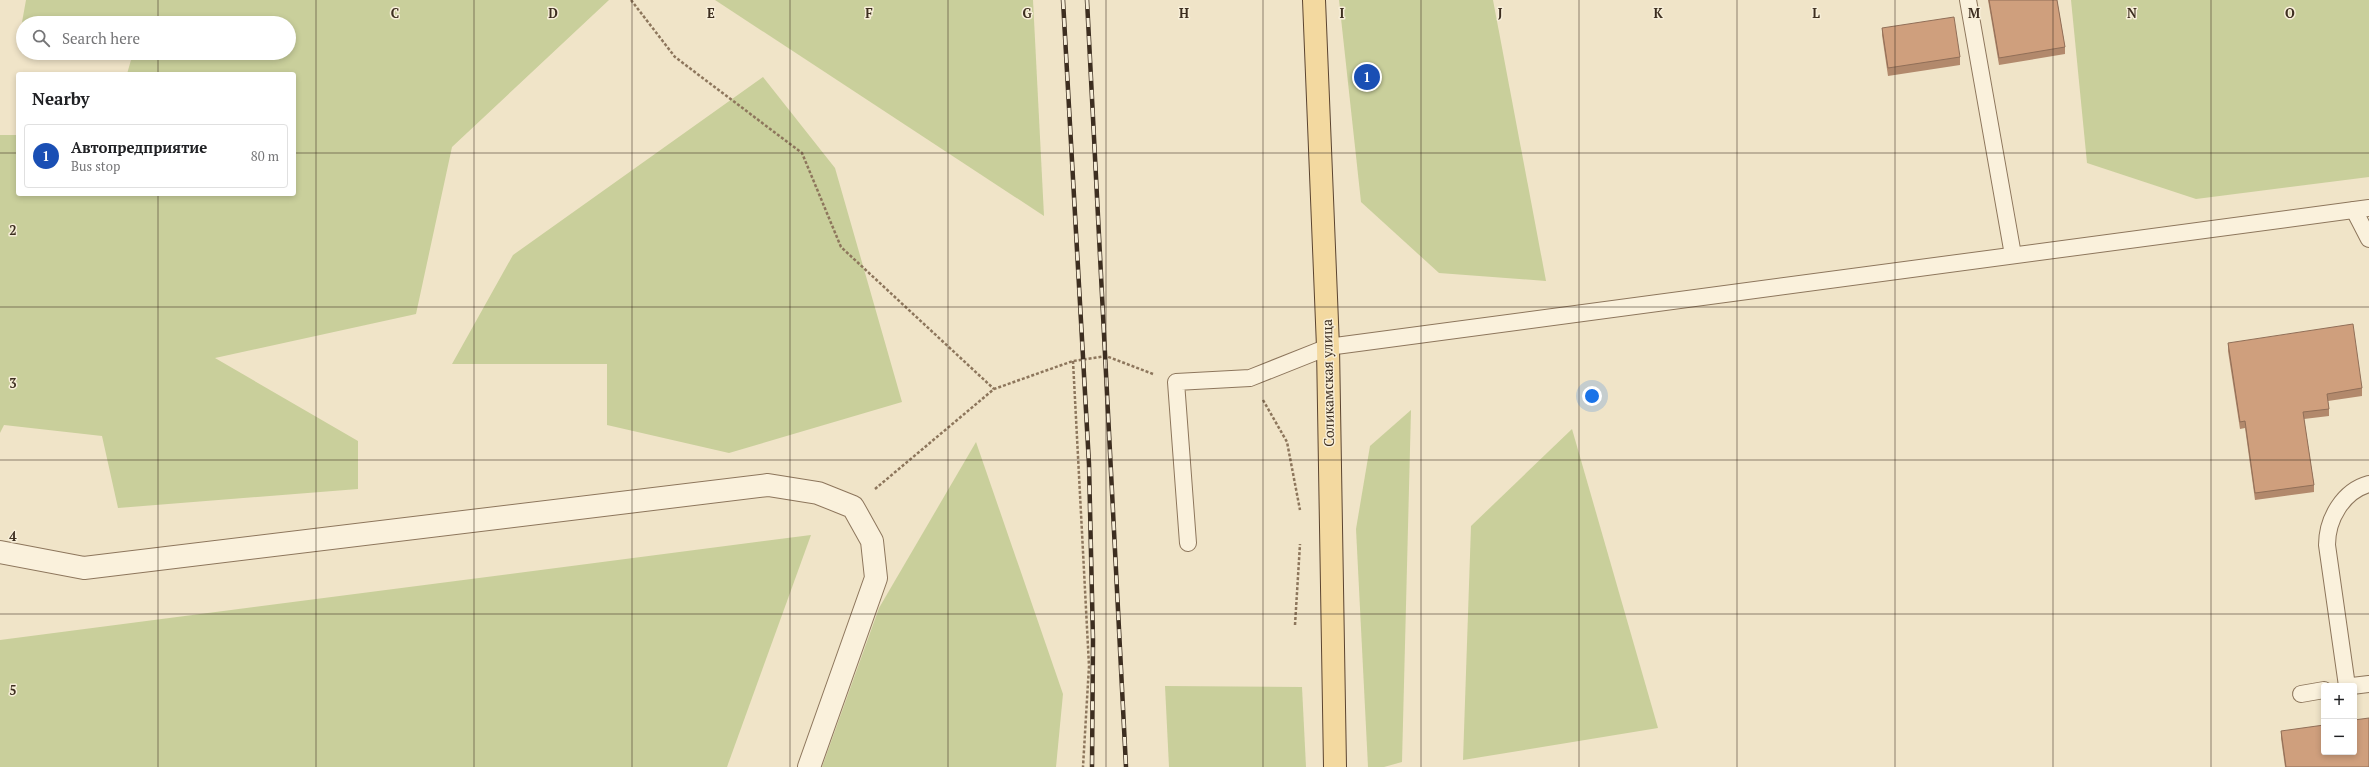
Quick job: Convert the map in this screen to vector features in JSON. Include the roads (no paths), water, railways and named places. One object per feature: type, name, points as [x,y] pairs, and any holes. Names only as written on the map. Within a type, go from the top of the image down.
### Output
[{"type":"main road","name":"Соликамская улица","points":[[1314,0],[1328,347],[1335,767]]},
{"type":"street","points":[[0,552],[84,568],[768,485],[818,493],[853,507],[872,541],[876,578],[809,767]]},
{"type":"lane","points":[[1968,0],[2013,255]]},
{"type":"lane","points":[[1188,543],[1176,382],[1250,378],[1328,347],[2361,209],[2369,239]]},
{"type":"lane","points":[[2347,683],[2327,545],[2327,531],[2332,519],[2350,493],[2369,484]]},
{"type":"lane","points":[[2357,685],[2369,684]]},
{"type":"lane","points":[[2301,694],[2321,691]]},
{"type":"railway","points":[[1063,0],[1089,464],[1093,640],[1092,767]]},
{"type":"railway","points":[[1087,0],[1126,767]]},
{"type":"place","name":"Автопредприятие","points":[[1367,77]]}]
